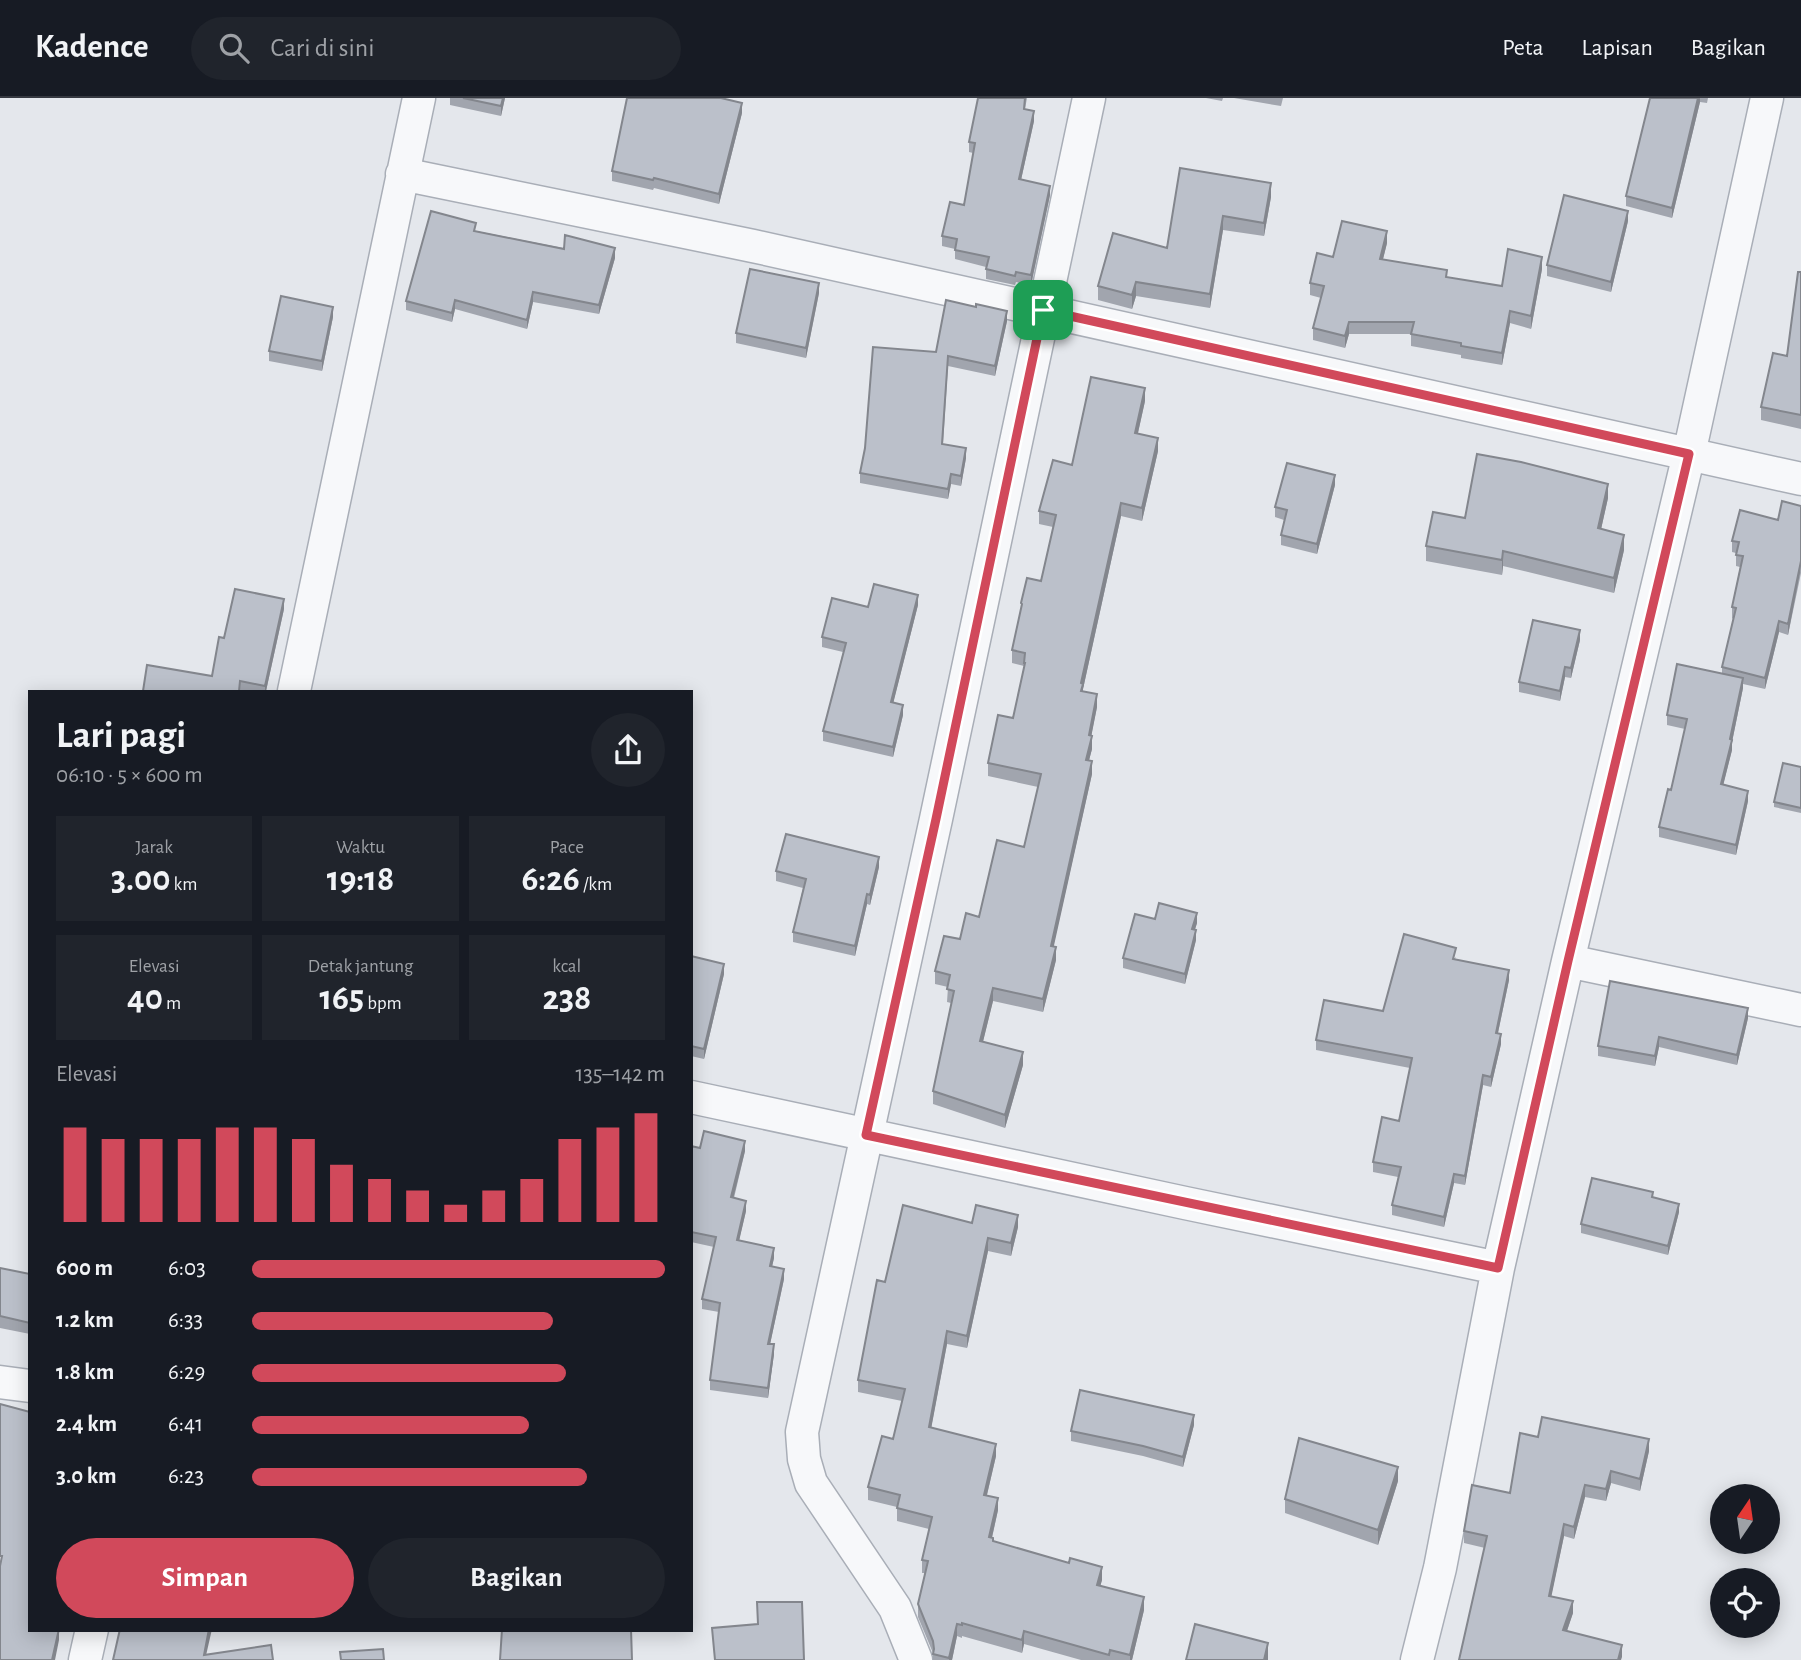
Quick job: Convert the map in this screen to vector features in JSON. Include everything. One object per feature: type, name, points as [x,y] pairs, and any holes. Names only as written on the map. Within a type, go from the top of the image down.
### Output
[{"type":"street","points":[[294,690],[419,98]]},
{"type":"street","points":[[916,1660],[895,1608],[811,1483],[804,1460],[802,1432],[936,819],[1088,98]]},
{"type":"street","points":[[1417,1660],[1440,1568],[1498,1268],[1689,454],[1767,98]]},
{"type":"street","points":[[402,174],[753,246],[1801,479]]},
{"type":"street","points":[[1568,961],[1801,1010]]},
{"type":"street","points":[[693,1097],[1498,1268]]},
{"type":"street","points":[[0,1382],[28,1387]]},
{"type":"street","points":[[85,1660],[91,1632]]},
{"type":"building","points":[[463,98],[503,98],[501,106]]},
{"type":"building","points":[[627,98],[721,98],[742,103],[719,194],[612,171]]},
{"type":"building","points":[[978,98],[1025,98],[1024,109],[1034,111],[1019,179],[1050,186],[1031,275],[1016,272],[1015,276],[986,269],[989,257],[955,250],[957,239],[942,236],[950,202],[964,205],[975,143],[969,142]]},
{"type":"building","points":[[1650,98],[1698,98],[1672,208],[1626,196]]},
{"type":"building","points":[[1180,168],[1271,183],[1264,223],[1223,216],[1210,294],[1136,282],[1132,295],[1098,286],[1113,233],[1167,248]]},
{"type":"building","points":[[1564,195],[1628,211],[1611,282],[1547,265]]},
{"type":"building","points":[[431,211],[476,223],[474,231],[564,249],[565,235],[615,248],[599,305],[533,292],[527,320],[455,300],[452,313],[406,301]]},
{"type":"building","points":[[1342,221],[1387,231],[1380,259],[1447,270],[1446,277],[1502,286],[1508,249],[1542,257],[1531,316],[1510,311],[1502,353],[1411,334],[1414,322],[1349,322],[1345,336],[1313,328],[1324,286],[1310,283],[1317,253],[1333,257]]},
{"type":"building","points":[[750,269],[819,283],[806,348],[736,333]]},
{"type":"building","points":[[1798,272],[1801,272],[1801,415],[1761,407],[1773,353],[1787,356]]},
{"type":"building","points":[[281,296],[333,307],[322,361],[269,351]]},
{"type":"building","points":[[946,300],[1007,311],[995,366],[948,356],[942,444],[966,448],[961,476],[951,474],[948,489],[860,473],[865,448],[873,347],[936,352]]},
{"type":"building","points":[[1091,377],[1145,388],[1135,433],[1158,438],[1142,508],[1121,503],[1081,683],[1081,691],[1097,694],[1086,760],[1092,761],[1051,946],[1056,947],[1043,999],[993,988],[980,1041],[1023,1052],[1005,1115],[933,1091],[954,991],[947,989],[950,975],[935,971],[944,936],[960,939],[966,913],[979,917],[997,840],[1024,847],[1041,774],[988,763],[998,715],[1013,718],[1025,663],[1025,653],[1012,650],[1021,603],[1027,578],[1041,581],[1056,515],[1039,511],[1053,460],[1072,465]]},
{"type":"building","points":[[1477,454],[1608,484],[1598,528],[1624,535],[1614,578],[1503,551],[1502,560],[1426,546],[1433,512],[1465,518]]},
{"type":"building","points":[[1287,463],[1335,475],[1317,544],[1281,535],[1287,510],[1275,507]]},
{"type":"building","points":[[1782,501],[1801,506],[1801,561],[1788,624],[1779,621],[1765,678],[1722,667],[1736,608],[1732,607],[1743,556],[1736,555],[1739,542],[1732,541],[1740,510],[1778,520]]},
{"type":"building","points":[[874,584],[918,595],[891,702],[903,705],[893,747],[823,731],[846,643],[822,637],[832,598],[868,607]]},
{"type":"building","points":[[235,589],[284,599],[265,686],[240,681],[239,690],[143,690],[147,665],[212,676],[219,637],[224,638]]},
{"type":"building","points":[[1533,620],[1580,630],[1571,668],[1565,667],[1560,691],[1519,682]]},
{"type":"building","points":[[1677,664],[1743,678],[1721,784],[1748,791],[1736,845],[1659,827],[1668,789],[1671,790],[1687,719],[1667,715]]},
{"type":"building","points":[[1783,763],[1801,767],[1801,808],[1774,802]]},
{"type":"building","points":[[786,834],[879,857],[855,946],[793,932],[806,879],[776,871]]},
{"type":"building","points":[[1159,903],[1197,913],[1192,929],[1196,930],[1185,974],[1123,958],[1135,914],[1155,919]]},
{"type":"building","points":[[1404,934],[1456,948],[1453,959],[1509,970],[1496,1033],[1501,1034],[1491,1077],[1483,1075],[1465,1176],[1454,1174],[1444,1217],[1392,1205],[1401,1167],[1373,1162],[1382,1117],[1399,1121],[1412,1058],[1316,1040],[1324,1000],[1383,1011]]},
{"type":"building","points":[[693,956],[724,964],[704,1049],[693,1046]]},
{"type":"building","points":[[1610,981],[1748,1008],[1737,1055],[1659,1037],[1655,1056],[1598,1046]]},
{"type":"building","points":[[704,1131],[745,1141],[731,1197],[746,1201],[737,1240],[774,1248],[770,1266],[784,1269],[768,1344],[774,1344],[768,1388],[710,1380],[720,1303],[702,1299],[716,1237],[693,1232],[693,1146],[700,1148]]},
{"type":"building","points":[[1592,1178],[1653,1192],[1652,1197],[1679,1204],[1668,1246],[1581,1224]]},
{"type":"building","points":[[903,1205],[972,1223],[976,1205],[1018,1215],[1011,1243],[988,1238],[967,1336],[947,1331],[929,1427],[996,1444],[984,1495],[998,1498],[989,1537],[993,1538],[993,1541],[1069,1563],[1070,1558],[1102,1567],[1097,1585],[1144,1597],[1130,1655],[1110,1650],[1109,1655],[1024,1631],[1022,1640],[962,1623],[957,1624],[949,1658],[933,1654],[933,1641],[918,1604],[928,1561],[922,1560],[932,1517],[897,1508],[900,1495],[868,1487],[882,1436],[893,1439],[905,1389],[858,1380],[877,1280],[885,1282]]},
{"type":"building","points":[[0,1268],[28,1274],[28,1323],[0,1316]]},
{"type":"building","points":[[1080,1390],[1194,1415],[1183,1457],[1071,1431]]},
{"type":"building","points":[[0,1404],[28,1411],[28,1632],[58,1632],[52,1660],[0,1660]]},
{"type":"building","points":[[1542,1417],[1649,1439],[1640,1479],[1611,1471],[1606,1489],[1585,1485],[1574,1527],[1564,1524],[1549,1596],[1573,1601],[1563,1630],[1622,1645],[1618,1660],[1459,1660],[1487,1536],[1464,1531],[1472,1485],[1510,1493],[1520,1433],[1538,1437]]},
{"type":"building","points":[[1299,1438],[1398,1467],[1378,1530],[1285,1499]]},
{"type":"building","points":[[757,1602],[802,1602],[804,1660],[715,1660],[712,1628],[758,1624]]},
{"type":"building","points":[[1195,1624],[1268,1643],[1264,1660],[1186,1660]]},
{"type":"building","points":[[119,1632],[208,1632],[204,1655],[271,1645],[273,1660],[113,1660]]},
{"type":"building","points":[[502,1632],[631,1632],[632,1660],[500,1660]]},
{"type":"building","points":[[383,1649],[384,1660],[341,1660],[340,1652]]},
{"type":"route","points":[[1043,310],[1689,454],[1498,1268],[866,1135],[936,819],[1043,310]]}]
